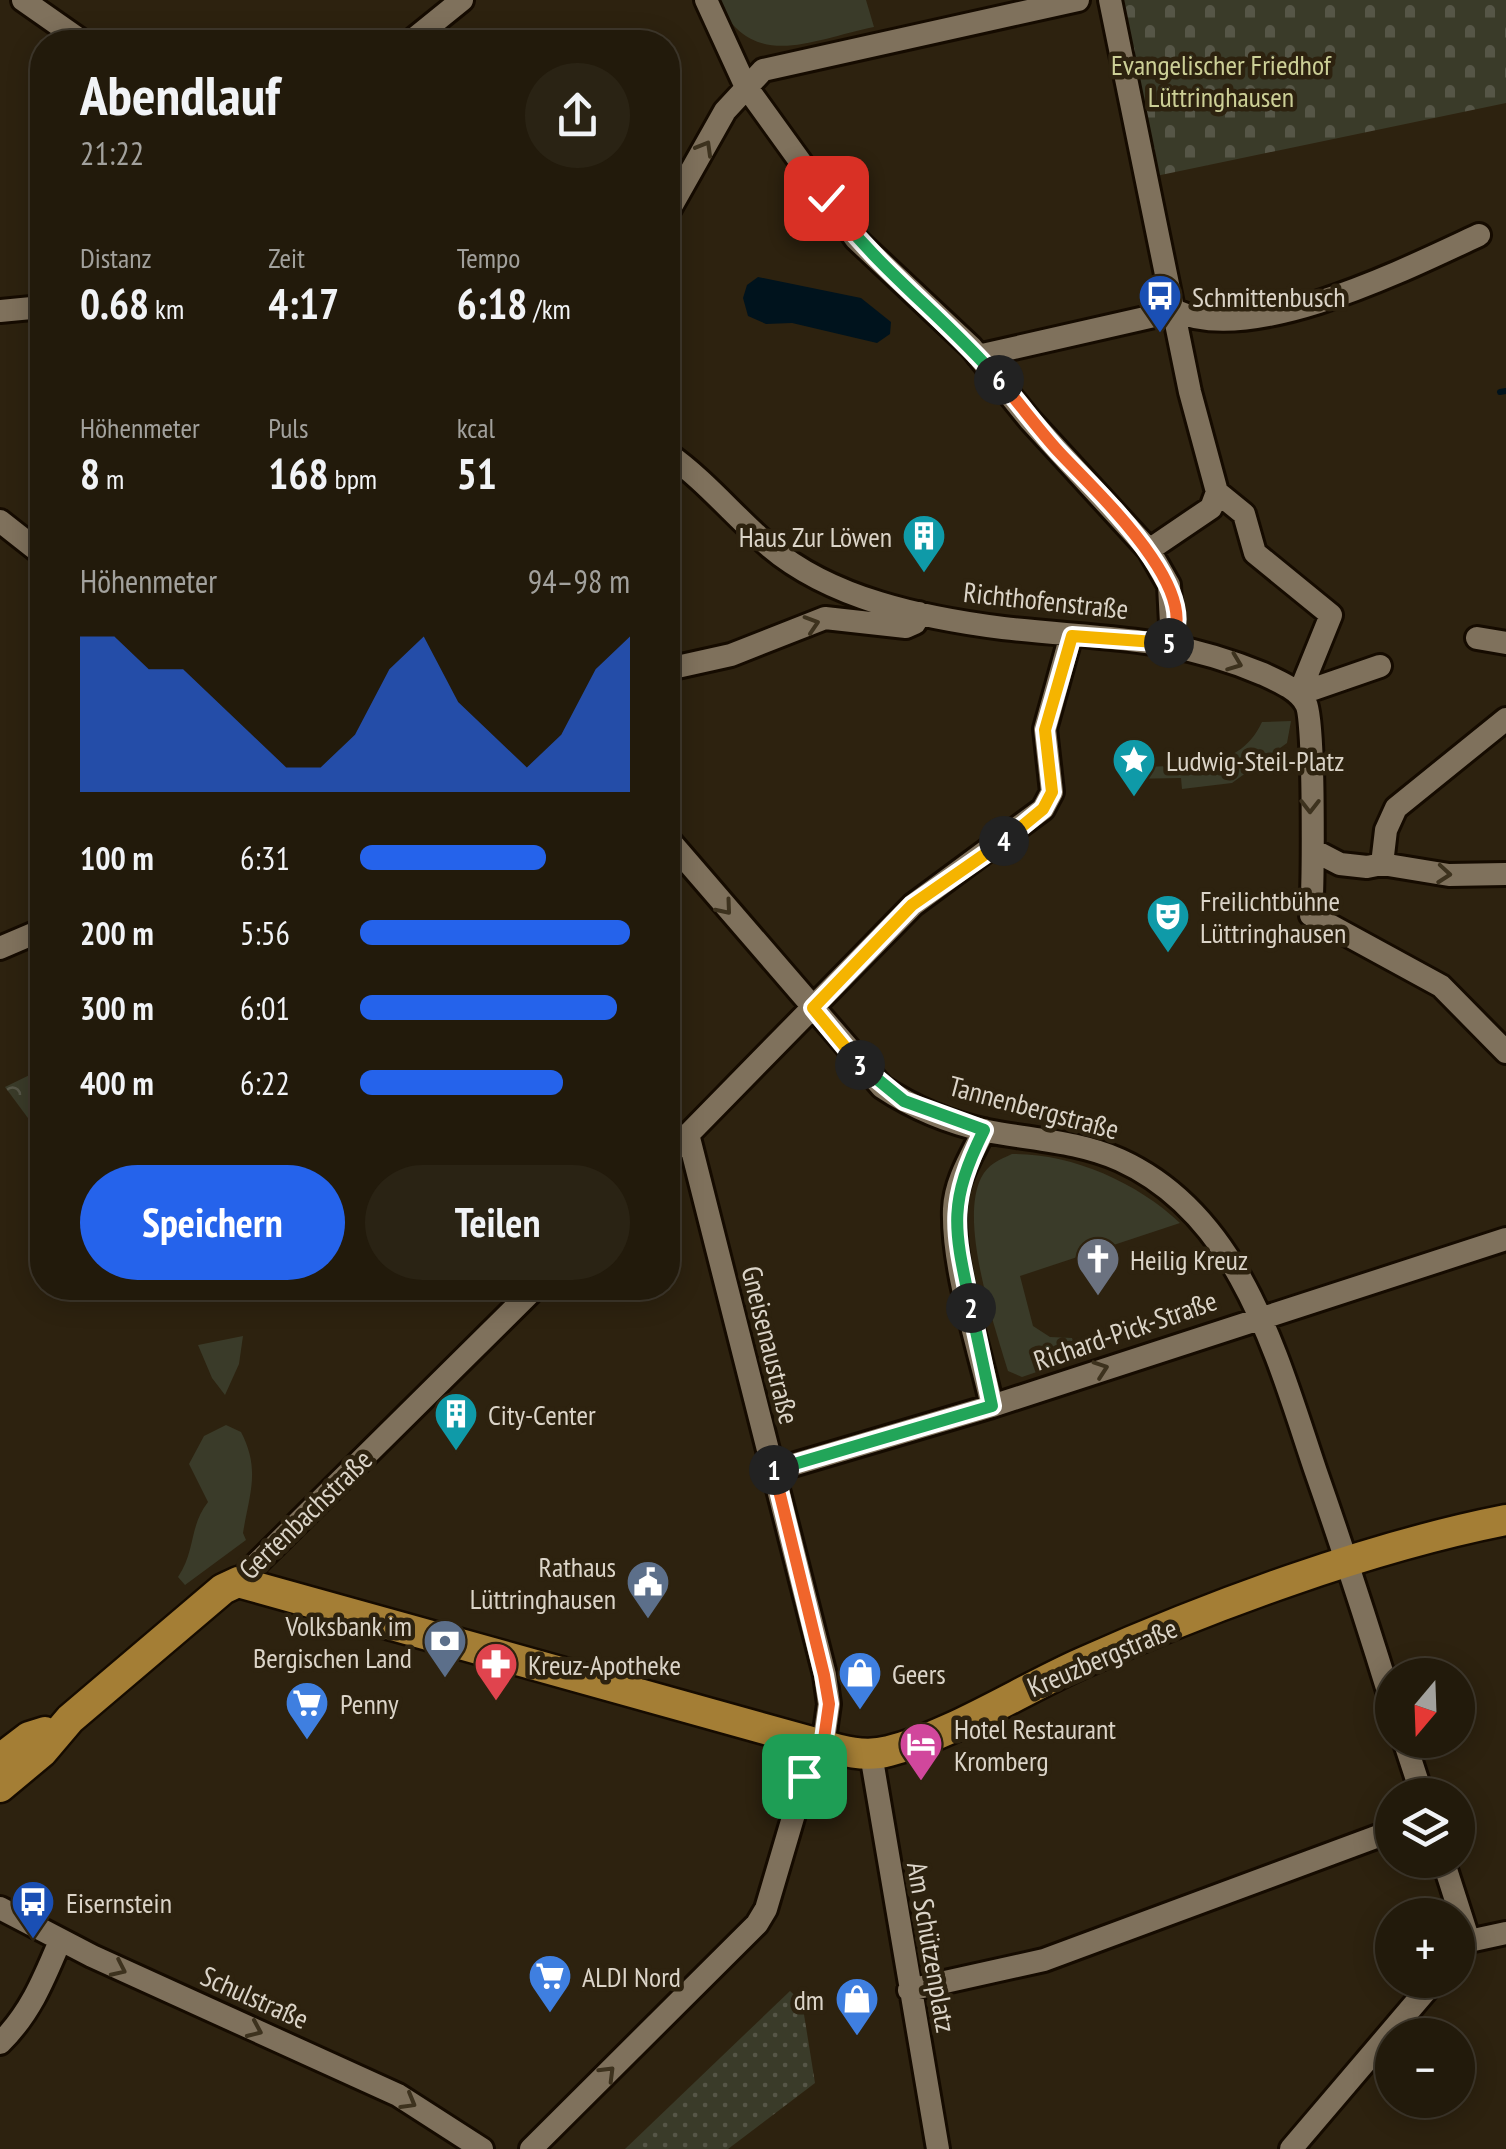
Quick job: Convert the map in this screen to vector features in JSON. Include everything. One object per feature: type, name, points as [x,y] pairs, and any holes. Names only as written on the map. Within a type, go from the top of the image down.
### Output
[{"type":"main road","name":"Kreuzbergstraße","points":[[238,1582],[819,1745],[871,1754],[916,1742],[1124,1644],[1434,1534],[1506,1520]]},
{"type":"main road","name":"Gertenbachstraße","points":[[0,1786],[42,1752],[62,1727],[223,1589],[238,1582]]},
{"type":"main road","name":"Gertenbachstraße","points":[[0,1758],[29,1737],[62,1727]]},
{"type":"street","points":[[24,0],[66,30]]},
{"type":"street","points":[[425,30],[462,0]]},
{"type":"street","points":[[706,0],[744,85],[856,239],[978,356],[1148,550],[1169,585],[1172,643]]},
{"type":"street","points":[[680,192],[744,85],[763,70],[1078,0]]},
{"type":"street","points":[[1110,0],[1166,313],[1218,492],[1244,514],[1256,552],[1331,615],[1299,694]]},
{"type":"street","points":[[978,356],[1166,313],[1196,320],[1302,310],[1479,234]]},
{"type":"street","points":[[0,311],[30,308]]},
{"type":"street","name":"Richthofenstraße","points":[[680,464],[770,546],[801,567],[882,603],[919,613],[1072,636],[1172,643],[1230,660],[1299,694]]},
{"type":"street","points":[[1148,550],[1211,508],[1218,492]]},
{"type":"street","points":[[0,521],[30,545]]},
{"type":"street","points":[[680,666],[731,654],[825,618],[906,627],[915,623],[919,613]]},
{"type":"street","points":[[680,1142],[912,905],[1043,809],[1052,792],[1045,730],[1072,636]]},
{"type":"street","points":[[1477,638],[1506,643]]},
{"type":"street","points":[[1299,694],[1380,666]]},
{"type":"street","points":[[1299,694],[1310,713],[1310,817],[1315,851],[1311,916],[1441,986],[1506,1052]]},
{"type":"street","points":[[1382,864],[1386,830],[1396,808],[1506,719]]},
{"type":"street","points":[[1315,851],[1340,864],[1382,864],[1449,875],[1506,874]]},
{"type":"street","name":"Tannenbergstraße","points":[[680,852],[882,1087],[904,1101],[984,1130],[1078,1145],[1121,1161],[1168,1187],[1205,1224],[1263,1317],[1378,1658]]},
{"type":"street","points":[[0,948],[30,935]]},
{"type":"street","points":[[984,1130],[963,1173],[954,1207],[957,1244],[992,1406]]},
{"type":"street","name":"Gneisenaustraße","points":[[531,2149],[757,1924],[766,1909],[829,1704],[688,1134]]},
{"type":"street","name":"Richard-Pick-Straße","points":[[772,1471],[992,1406],[1506,1239]]},
{"type":"street","name":"Gertenbachstraße","points":[[238,1582],[524,1300]]},
{"type":"street","name":"Am Schützenplatz","points":[[871,1754],[938,2149]]},
{"type":"street","points":[[909,1990],[1044,1960],[1375,1837]]},
{"type":"street","name":"Schulstraße","points":[[0,1908],[60,1941],[398,2095],[482,2149]]},
{"type":"street","points":[[1475,1943],[1506,1932]]},
{"type":"street","points":[[0,2043],[35,1999],[60,1941]]},
{"type":"street","points":[[1291,2149],[1420,1998]]},
{"type":"green space","points":[[717,0],[866,0],[874,27],[805,43],[765,44],[747,37],[731,23]]},
{"type":"green space","name":"Evangelischer Friedhof Lüttringhausen","points":[[1119,0],[1506,0],[1506,103],[1156,176]]},
{"type":"green space","points":[[1291,721],[1287,743],[1232,783],[1182,789],[1181,778],[1127,779],[1127,768],[1188,766],[1223,758],[1252,739],[1262,722]]},
{"type":"green space","points":[[30,1075],[30,1121],[5,1087]]},
{"type":"green space","points":[[1012,1154],[1057,1159],[1102,1173],[1144,1195],[1180,1223],[1020,1276],[1033,1326],[1050,1337],[1072,1338],[1078,1358],[1022,1377],[1008,1371],[981,1274],[974,1221],[981,1178],[990,1166]]},
{"type":"green space","points":[[243,1336],[239,1364],[225,1395],[212,1378],[198,1345]]},
{"type":"green space","points":[[226,1425],[241,1432],[251,1458],[252,1482],[243,1533],[246,1540],[185,1585],[178,1577],[208,1502],[189,1464],[204,1436]]},
{"type":"green space","points":[[790,1991],[802,2002],[815,2083],[728,2149],[625,2149]]},
{"type":"water","points":[[758,277],[861,298],[891,322],[890,334],[877,343],[792,323],[766,324],[748,316],[743,298],[747,285]]},
{"type":"waterway","points":[[1500,392],[1506,391]]},
{"type":"place","name":"Schmittenbusch","points":[[1160,334]]},
{"type":"place","name":"Haus Zur Löwen","points":[[924,574]]},
{"type":"place","name":"Ludwig-Steil-Platz","points":[[1134,798]]},
{"type":"place","name":"Freilichtbühne Lüttringhausen","points":[[1168,954]]},
{"type":"place","name":"Heilig Kreuz","points":[[1098,1297]]},
{"type":"place","name":"City-Center","points":[[456,1452]]},
{"type":"place","name":"Rathaus Lüttringhausen","points":[[648,1620]]},
{"type":"place","name":"Volksbank im Bergischen Land","points":[[445,1679]]},
{"type":"place","name":"Kreuz-Apotheke","points":[[496,1702]]},
{"type":"place","name":"Geers","points":[[860,1711]]},
{"type":"place","name":"Penny","points":[[307,1741]]},
{"type":"place","name":"Hotel Restaurant Kromberg","points":[[921,1782]]},
{"type":"place","name":"Eisernstein","points":[[33,1940]]},
{"type":"place","name":"ALDI Nord","points":[[550,2014]]},
{"type":"place","name":"dm","points":[[857,2037]]},
{"type":"route","points":[[804,1776],[814,1744],[823,1746],[829,1704],[772,1471],[992,1406],[957,1244],[954,1207],[963,1173],[984,1130],[904,1101],[882,1087],[813,1008],[912,905],[1043,809],[1052,792],[1045,730],[1072,636],[1172,643],[1174,623],[1169,585],[1148,550],[1030,420],[971,347],[856,239],[826,198]]}]
